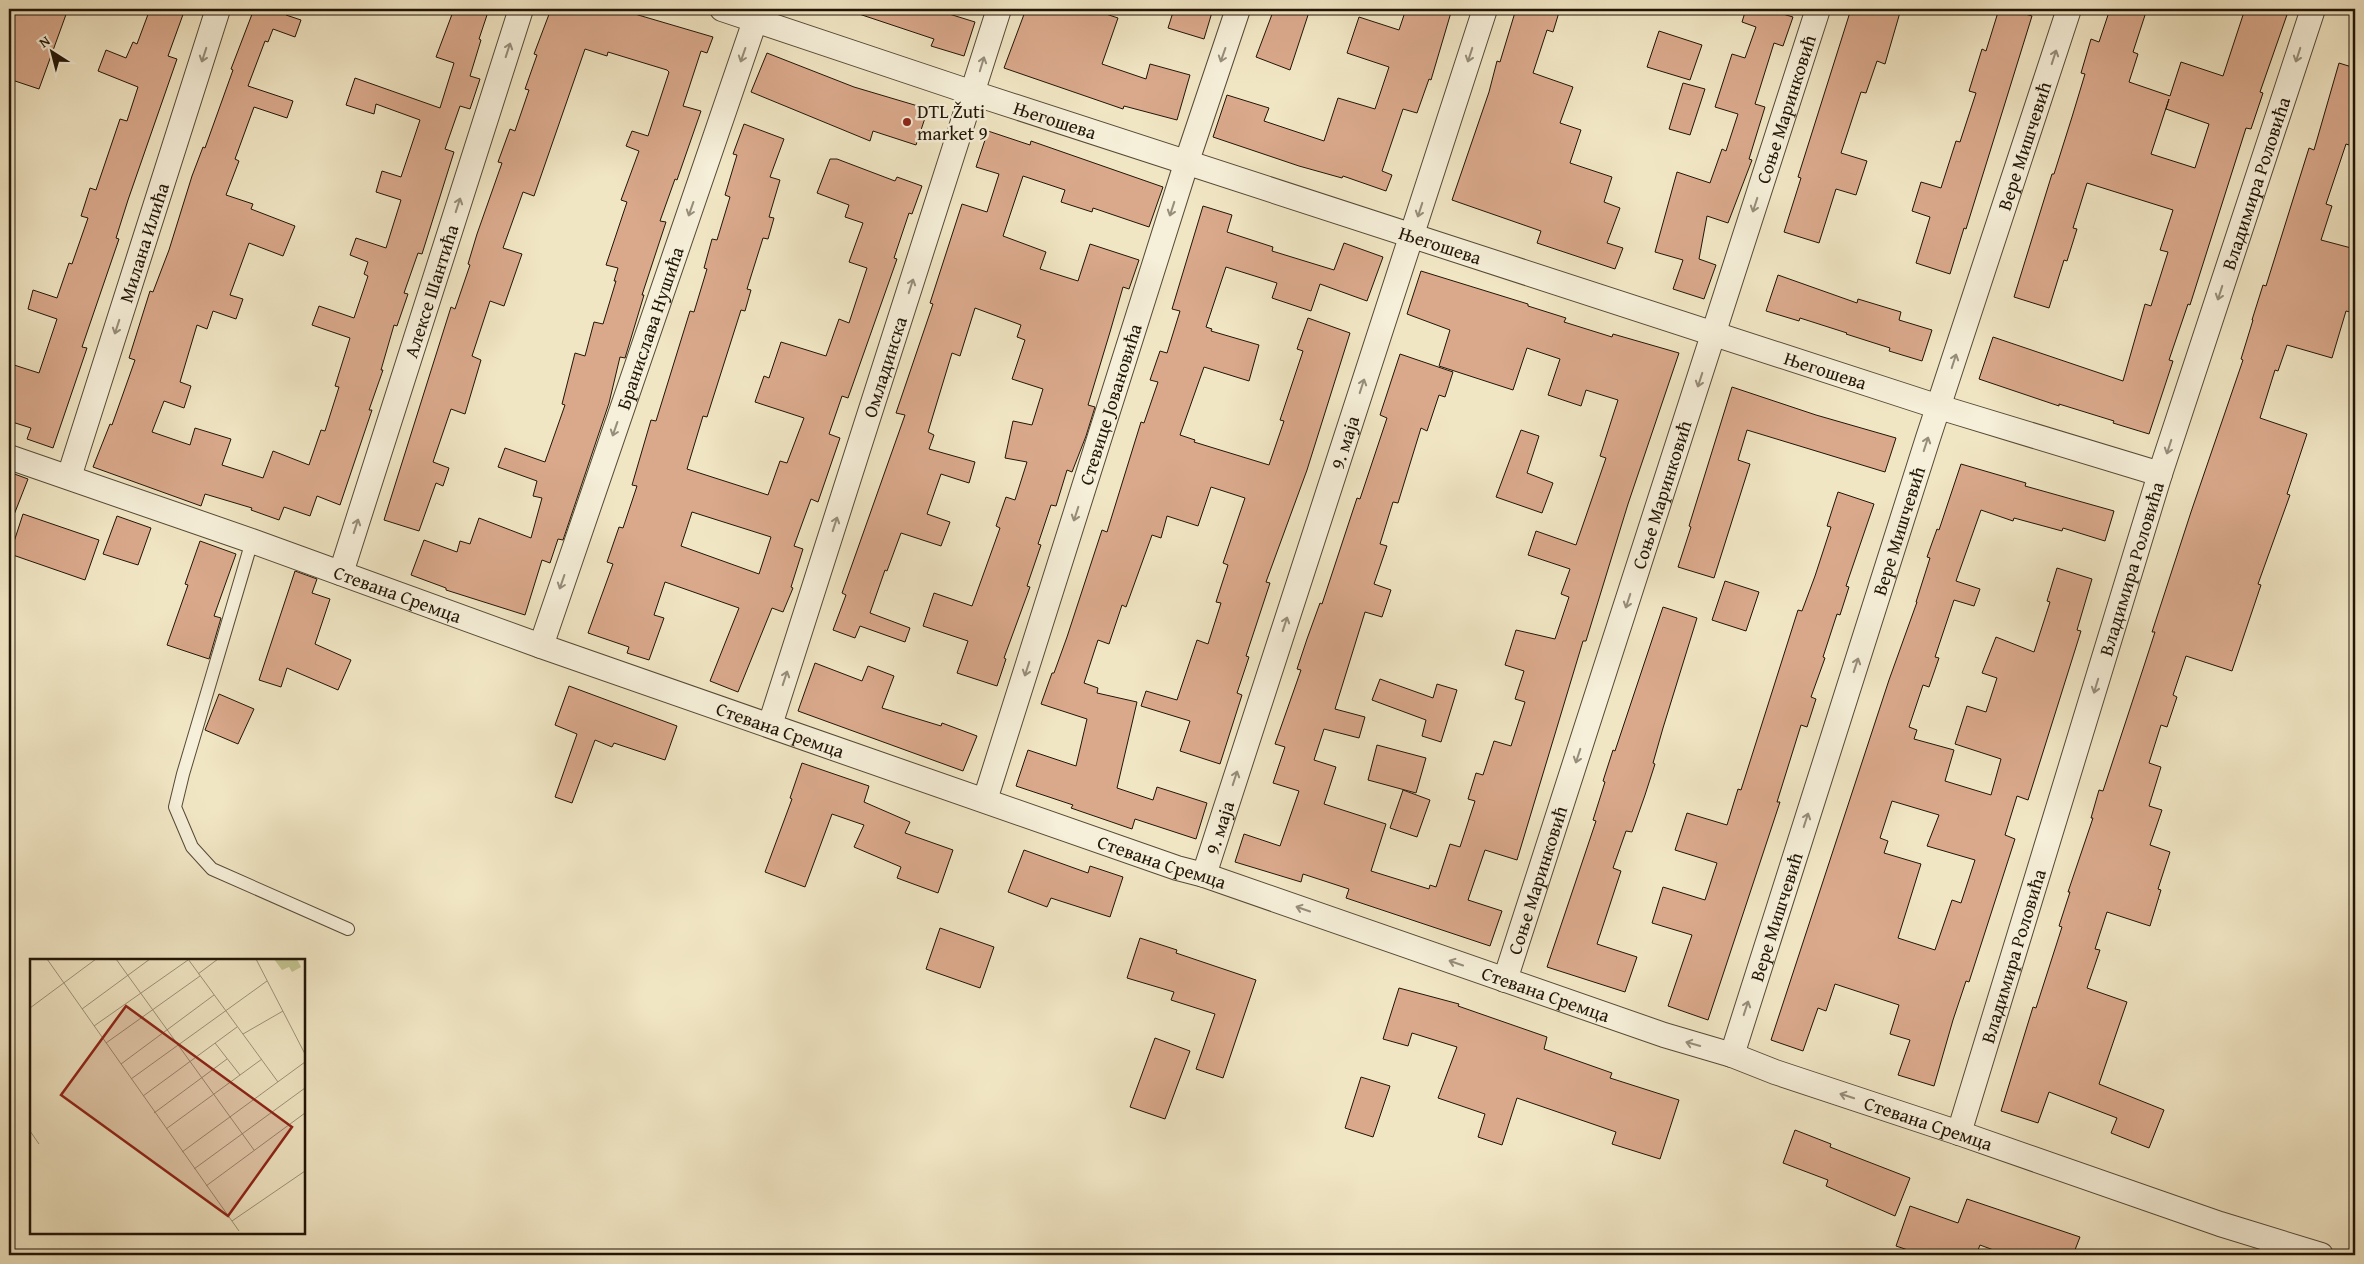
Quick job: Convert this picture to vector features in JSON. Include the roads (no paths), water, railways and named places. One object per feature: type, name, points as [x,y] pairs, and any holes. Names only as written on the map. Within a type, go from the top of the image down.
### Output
[{"type":"street","name":"Милана Илића","points":[[69,477],[218,9]]},
{"type":"street","name":"Алексе Шантића","points":[[341,573],[521,9]]},
{"type":"street","name":"Његошева","points":[[722,9],[757,14],[973,93],[1412,234],[1939,407],[2160,474]]},
{"type":"street","name":"Омладинска","points":[[770,725],[999,9]]},
{"type":"street","name":"Стевице Јовановића","points":[[985,800],[1187,161],[1238,9]]},
{"type":"street","name":"9. маја","points":[[1204,875],[1485,9]]},
{"type":"street","name":"Соње Маринковић","points":[[1505,980],[1818,9]]},
{"type":"street","name":"Вере Мишчевић","points":[[1732,1055],[1939,407],[2069,9]]},
{"type":"street","name":"Владимира Роловића","points":[[1959,1133],[2160,474],[2313,9]]},
{"type":"street","name":"Бранислава Нушића","points":[[541,646],[757,14]]},
{"type":"street","name":"Стевана Сремца","points":[[9,458],[252,541],[541,646],[1160,862],[1204,875],[1664,1035],[1732,1055],[1775,1072],[1959,1133],[2220,1224],[2321,1255]]},
{"type":"lane","points":[[252,541],[175,807],[192,847],[212,869],[348,929]]},
{"type":"place","name":"DTL Žuti market 9","points":[[907,122]]}]
